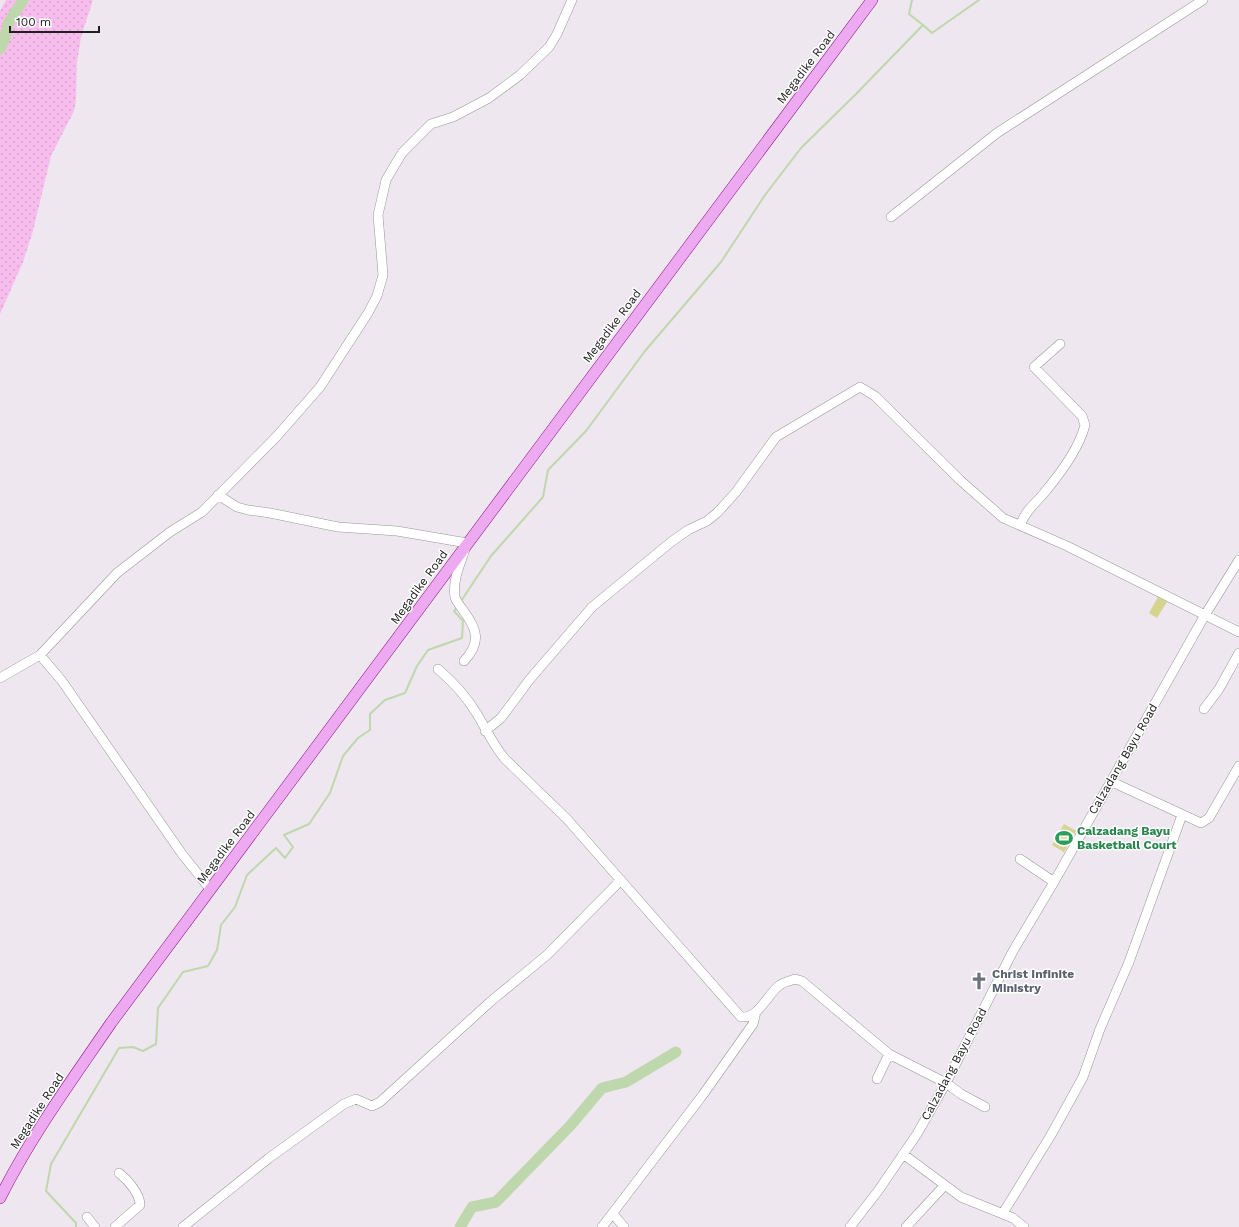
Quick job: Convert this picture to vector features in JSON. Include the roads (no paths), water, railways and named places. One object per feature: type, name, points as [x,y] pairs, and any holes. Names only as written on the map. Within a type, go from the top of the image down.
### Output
[{"type":"main road","name":"Megadike Road","points":[[0,1198],[3,1187],[59,1097],[210,889],[872,0]]},
{"type":"street","points":[[0,678],[40,655],[117,573],[170,532],[202,512],[277,436],[320,387],[368,313],[377,296],[383,275],[378,215],[386,180],[402,153],[431,124],[453,117],[489,98],[520,76],[548,47],[557,34],[572,0]]},
{"type":"street","points":[[891,216],[996,133],[1203,0]]},
{"type":"street","points":[[1021,524],[1024,515],[1055,479],[1074,450],[1086,425],[1082,416],[1034,367],[1060,344]]},
{"type":"street","points":[[485,731],[501,718],[534,673],[592,607],[672,542],[688,530],[707,521],[717,513],[736,492],[776,437],[860,387],[875,396],[1003,518],[1021,524],[1151,586],[1239,632]]},
{"type":"street","points":[[218,495],[237,507],[248,510],[338,527],[396,531],[467,543],[458,568],[455,586],[455,599],[474,624],[475,643],[471,654],[464,661]]},
{"type":"street","name":"Calzadang Bayu Road","points":[[850,1227],[878,1191],[917,1134],[946,1083],[1013,951],[1054,882],[1205,615],[1239,560]]},
{"type":"street","points":[[1204,709],[1219,689],[1239,653]]},
{"type":"street","points":[[40,655],[62,681],[182,854],[210,889]]},
{"type":"street","points":[[438,669],[460,690],[477,714],[485,731],[505,759],[568,819],[741,1017],[745,1017],[756,1012],[780,986],[795,979],[809,986],[889,1054],[946,1083],[961,1094],[985,1107]]},
{"type":"street","points":[[1110,781],[1201,823],[1206,821],[1239,766]]},
{"type":"street","points":[[1003,1213],[1051,1135],[1083,1076],[1100,1029],[1129,962],[1182,815]]},
{"type":"street","points":[[1020,859],[1054,882]]},
{"type":"street","points":[[183,1227],[269,1158],[344,1104],[356,1100],[372,1106],[380,1102],[496,998],[547,955],[621,880]]},
{"type":"street","points":[[602,1227],[702,1096],[753,1024],[756,1012]]},
{"type":"street","points":[[878,1079],[889,1054]]},
{"type":"street","points":[[903,1154],[944,1186],[961,1197],[1003,1213],[1013,1218],[1024,1227]]},
{"type":"street","points":[[115,1227],[140,1205],[133,1188],[119,1173]]},
{"type":"street","points":[[906,1227],[944,1186]]},
{"type":"street","points":[[613,1214],[624,1227]]},
{"type":"street","points":[[87,1217],[95,1227]]},
{"type":"waterway","points":[[0,49],[5,38],[8,24],[23,0]]},
{"type":"waterway","points":[[461,601],[491,556],[543,497],[548,470],[586,431],[645,351],[721,262],[765,195],[801,148],[923,25],[909,14],[912,0]]},
{"type":"waterway","points":[[923,25],[932,33],[979,0]]},
{"type":"waterway","points":[[76,1227],[76,1223],[46,1191],[51,1164],[119,1048],[133,1047],[143,1051],[156,1044],[158,1008],[183,972],[208,966],[217,950],[221,925],[235,907],[247,875],[276,848],[285,858],[293,847],[284,835],[309,824],[330,793],[343,756],[358,738],[370,730],[370,714],[385,700],[405,693],[417,666],[428,650],[462,638],[463,621],[454,611],[457,607]]},
{"type":"waterway","points":[[460,1227],[472,1207],[496,1202],[570,1126],[602,1088],[626,1082],[676,1052]]},
{"type":"place","name":"Calzadang Bayu Basketball Court","points":[[1064,838]]},
{"type":"place","name":"Christ Infinite Ministry","points":[[979,981]]}]
